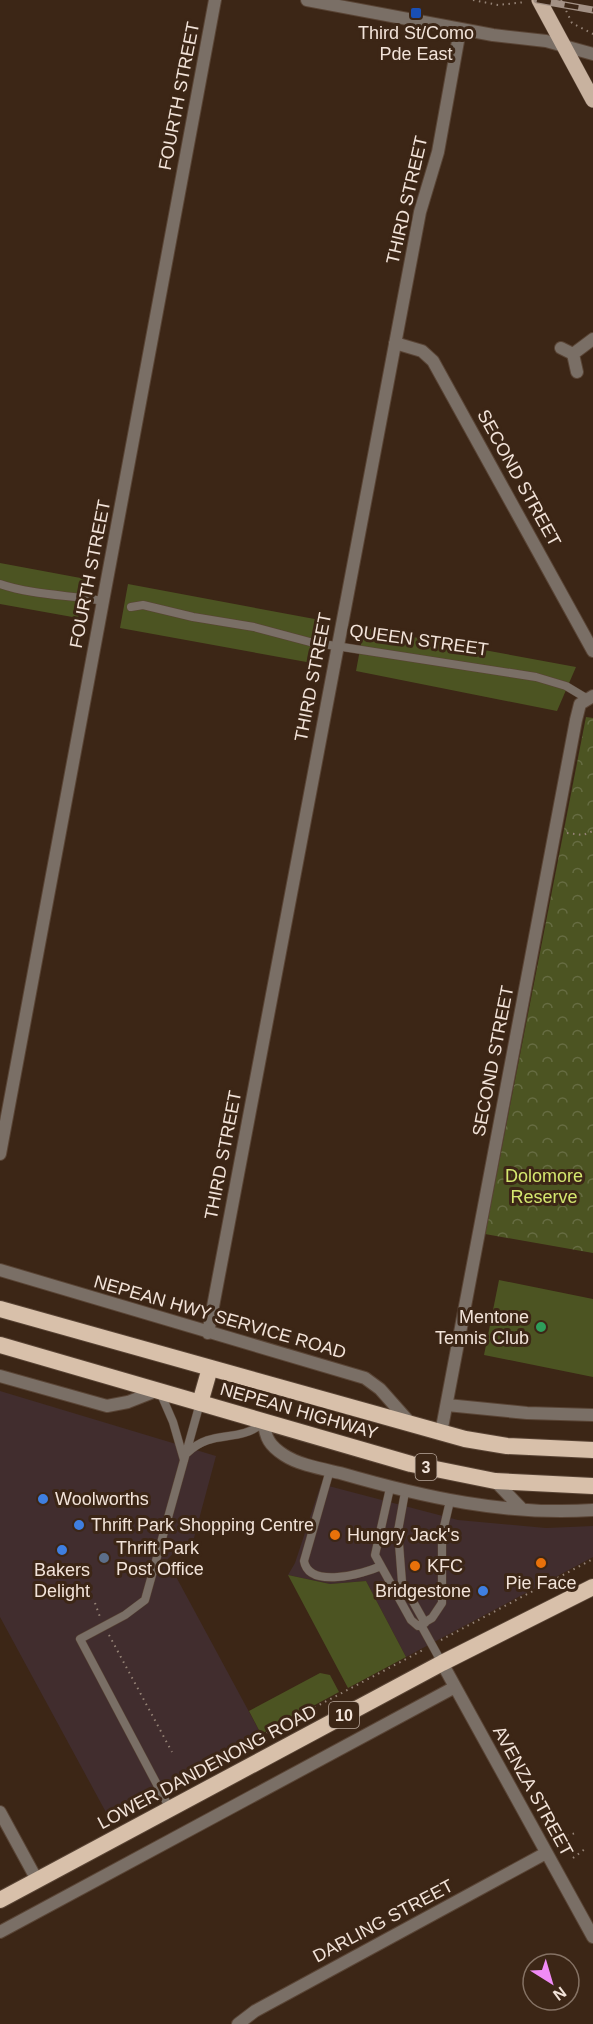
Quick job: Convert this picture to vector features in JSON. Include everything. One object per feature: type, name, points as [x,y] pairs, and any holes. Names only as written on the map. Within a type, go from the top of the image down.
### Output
[{"type":"highway","name":"NEPEAN HIGHWAY","points":[[0,1309],[441,1433],[507,1446],[593,1450]]},
{"type":"highway","name":"NEPEAN HIGHWAY","points":[[0,1345],[411,1464],[495,1481],[593,1486]]},
{"type":"highway","points":[[200,1403],[210,1368]]},
{"type":"highway","name":"LOWER DANDENONG ROAD","points":[[0,1900],[442,1663],[593,1587]]},
{"type":"main road","points":[[533,1],[564,46],[593,100]]},
{"type":"street","name":"FOURTH STREET","points":[[0,1154],[215,0]]},
{"type":"street","points":[[307,0],[460,30],[546,41],[593,54]]},
{"type":"street","name":"THIRD STREET","points":[[208,1333],[420,212],[438,152],[460,30]]},
{"type":"street","points":[[573,354],[593,339]]},
{"type":"street","name":"SECOND STREET","points":[[395,343],[423,351],[433,361],[593,651]]},
{"type":"street","points":[[561,348],[573,354]]},
{"type":"street","points":[[573,354],[577,372]]},
{"type":"street","name":"SECOND STREET","points":[[441,1433],[576,720],[580,704],[589,697]]},
{"type":"street","name":"NEPEAN HWY SERVICE ROAD","points":[[0,1270],[367,1379],[384,1393],[413,1426]]},
{"type":"street","points":[[0,1376],[107,1406],[128,1402],[158,1391]]},
{"type":"street","points":[[447,1405],[527,1413],[593,1414]]},
{"type":"street","points":[[264,1422],[266,1438],[282,1454],[390,1488],[450,1501],[522,1509],[593,1510]]},
{"type":"street","points":[[495,1481],[522,1509]]},
{"type":"street","name":"AVENZA STREET","points":[[442,1663],[593,1937]]},
{"type":"street","points":[[0,1932],[455,1688]]},
{"type":"street","points":[[0,1812],[37,1880]]},
{"type":"street","name":"DARLING STREET","points":[[238,2024],[255,2011],[546,1853]]},
{"type":"lane","points":[[0,584],[24,591],[61,593],[103,602]]},
{"type":"lane","name":"QUEEN STREET","points":[[131,607],[143,605],[338,647],[537,677],[566,686],[589,697]]},
{"type":"lane","points":[[158,1391],[173,1422],[185,1458]]},
{"type":"lane","points":[[170,1809],[80,1639],[125,1615],[145,1600],[200,1403]]},
{"type":"lane","points":[[185,1458],[204,1440],[249,1433],[264,1422]]},
{"type":"lane","points":[[330,1470],[304,1561],[306,1567],[312,1573],[335,1577],[357,1575],[381,1566]]},
{"type":"lane","points":[[390,1488],[375,1550],[381,1566],[416,1625],[423,1624],[439,1611],[442,1603],[442,1535],[450,1501]]},
{"type":"lane","points":[[405,1492],[398,1531],[402,1582],[442,1663]]},
{"type":"path","points":[[473,0],[498,5],[533,1]]},
{"type":"path","points":[[561,0],[572,24],[593,34]]},
{"type":"path","points":[[555,831],[583,835],[593,831]]},
{"type":"path","points":[[183,1773],[185,1776],[593,1559]]},
{"type":"path","points":[[95,1603],[101,1619]]},
{"type":"path","points":[[108,1633],[172,1752]]},
{"type":"path","points":[[561,1837],[576,1833]]},
{"type":"path","points":[[573,1858],[585,1849]]},
{"type":"shaded area","points":[[0,1391],[216,1456],[191,1549],[180,1546],[167,1560],[261,1734],[108,1816],[0,1617]]},
{"type":"shaded area","points":[[321,1484],[458,1520],[546,1528],[593,1526],[593,1557],[406,1657],[366,1581],[330,1584],[288,1575],[295,1563]]},
{"type":"green space","points":[[0,563],[86,579],[78,618],[0,604]]},
{"type":"green space","points":[[128,584],[320,620],[312,663],[120,628]]},
{"type":"green space","points":[[364,628],[576,667],[557,711],[356,671]]},
{"type":"green space","name":"Dolomore Reserve","points":[[586,717],[593,718],[593,1253],[485,1234]]},
{"type":"green space","name":"Mentone Tennis Club","points":[[499,1280],[593,1299],[593,1377],[484,1355]]},
{"type":"green space","points":[[288,1575],[330,1584],[366,1581],[406,1657],[348,1688]]},
{"type":"green space","points":[[320,1673],[330,1675],[339,1692],[261,1734],[249,1711]]},
{"type":"railway","points":[[537,0],[593,10]]},
{"type":"place","name":"Third St/Como Pde East","points":[[416,13]]},
{"type":"place","name":"Mentone Tennis Club","points":[[541,1327]]},
{"type":"place","name":"Woolworths","points":[[43,1499]]},
{"type":"place","name":"Thrift Park Shopping Centre","points":[[79,1525]]},
{"type":"place","name":"Hungry Jack's","points":[[335,1535]]},
{"type":"place","name":"Bakers Delight","points":[[62,1550]]},
{"type":"place","name":"Thrift Park Post Office","points":[[104,1558]]},
{"type":"place","name":"Pie Face","points":[[541,1563]]},
{"type":"place","name":"KFC","points":[[415,1566]]},
{"type":"place","name":"Bridgestone","points":[[483,1591]]}]
